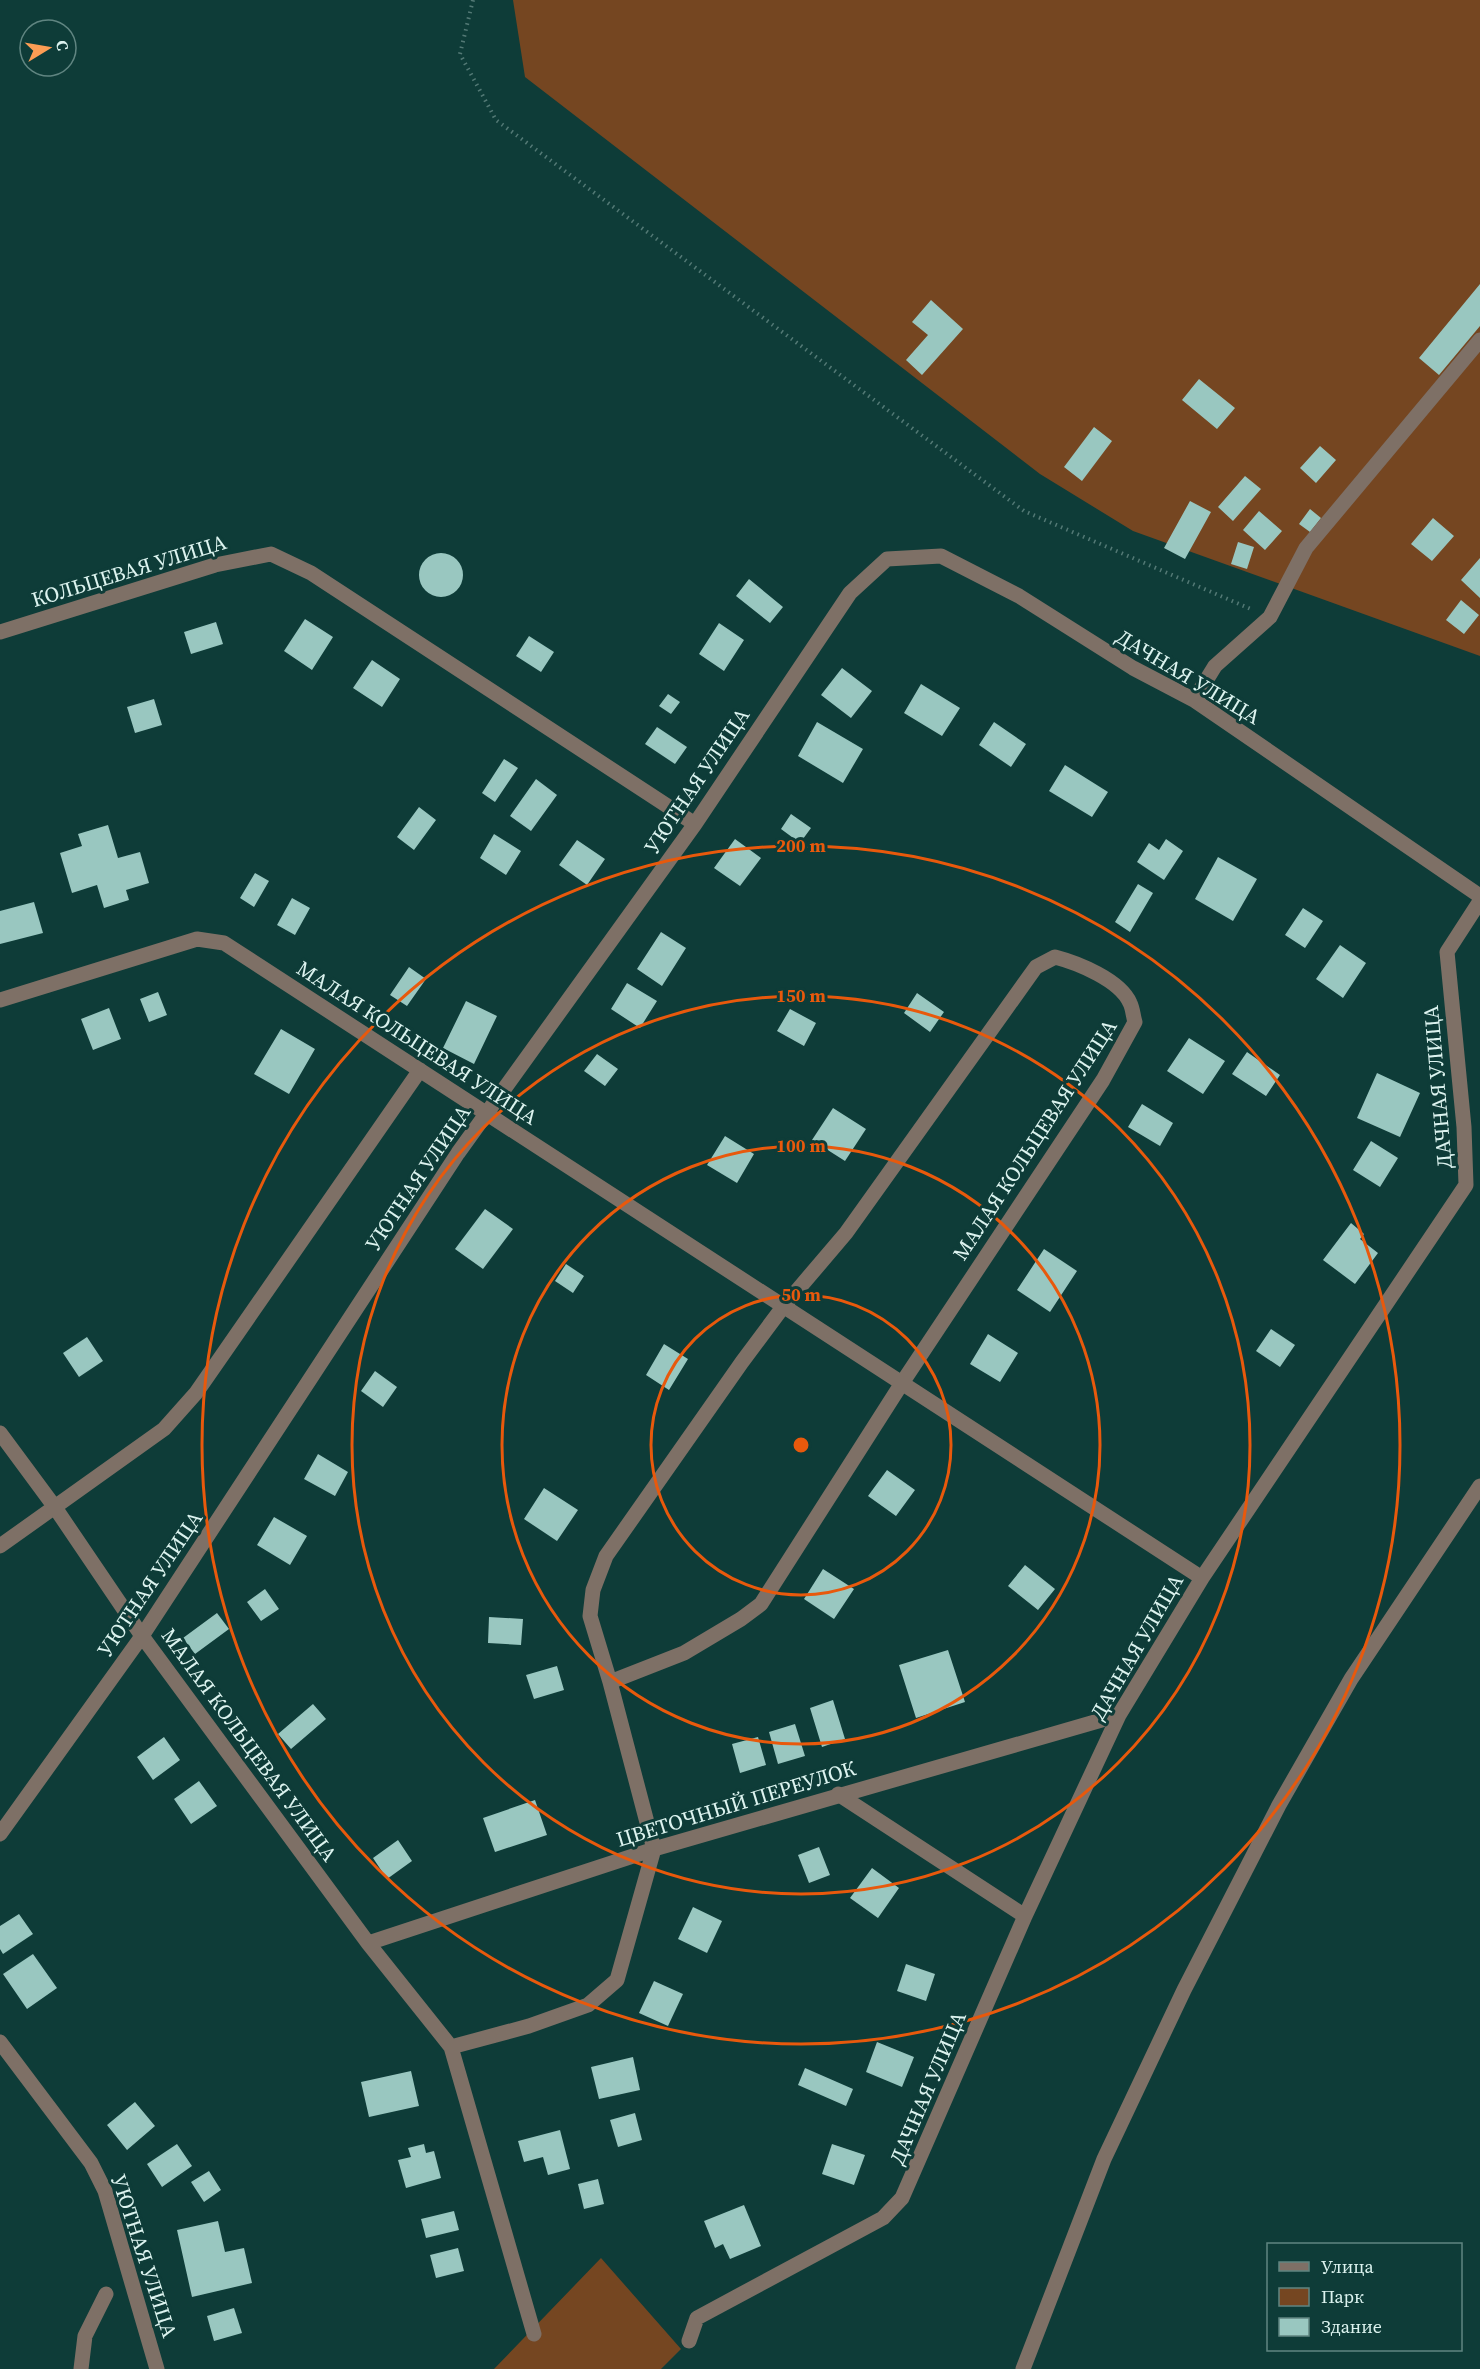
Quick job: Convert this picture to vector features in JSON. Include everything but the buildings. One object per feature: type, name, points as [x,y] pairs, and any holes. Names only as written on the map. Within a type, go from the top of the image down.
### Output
[{"type":"street","points":[[1194,700],[1215,666],[1270,617],[1306,548],[1480,340]]},
{"type":"street","name":"КОЛЬЦЕВАЯ УЛИЦА","points":[[0,632],[215,565],[271,554],[311,573],[695,824]]},
{"type":"street","name":"ДАЧНАЯ УЛИЦА","points":[[689,2341],[697,2318],[883,2218],[902,2199],[1025,1916],[1119,1715],[1202,1578],[1466,1185],[1464,1127],[1447,952],[1480,899],[1194,700],[1124,662],[1019,596],[941,556],[886,559]]},
{"type":"street","name":"УЮТНАЯ УЛИЦА","points":[[0,1834],[142,1636],[458,1153],[695,824],[850,593],[886,559]]},
{"type":"street","name":"МАЛАЯ КОЛЬЦЕВАЯ УЛИЦА","points":[[0,1000],[197,939],[224,943],[1202,1578]]},
{"type":"street","name":"МАЛАЯ КОЛЬЦЕВАЯ УЛИЦА","points":[[610,1682],[684,1653],[741,1619],[761,1604],[902,1383],[1103,1080],[1135,1022],[1130,1002],[1115,986],[1077,962],[1055,957],[1036,967],[846,1233],[783,1307],[606,1556],[593,1590],[590,1616],[610,1682],[654,1849]]},
{"type":"street","points":[[0,1546],[164,1429],[196,1393],[420,1070]]},
{"type":"street","name":"МАЛАЯ КОЛЬЦЕВАЯ УЛИЦА","points":[[0,1433],[54,1506],[142,1636],[368,1943],[451,2047],[534,2334]]},
{"type":"street","points":[[1023,2369],[1104,2159],[1184,1990],[1279,1805],[1351,1678],[1480,1486]]},
{"type":"street","name":"ЦВЕТОЧНЫЙ ПЕРЕУЛОК","points":[[368,1943],[654,1849],[838,1794],[1119,1715]]},
{"type":"street","points":[[838,1794],[1025,1916]]},
{"type":"street","points":[[451,2047],[529,2026],[588,2005],[617,1980],[654,1849]]},
{"type":"street","name":"УЮТНАЯ УЛИЦА","points":[[0,2042],[91,2163],[105,2191],[157,2369]]},
{"type":"street","points":[[81,2369],[85,2336],[106,2294]]},
{"type":"path","points":[[474,0],[460,54],[496,120],[1024,511],[1270,617]]},
{"type":"green space","points":[[513,0],[1480,0],[1480,656],[1133,531],[1040,474],[525,77]]},
{"type":"green space","points":[[601,2258],[681,2349],[661,2369],[494,2369]]}]
